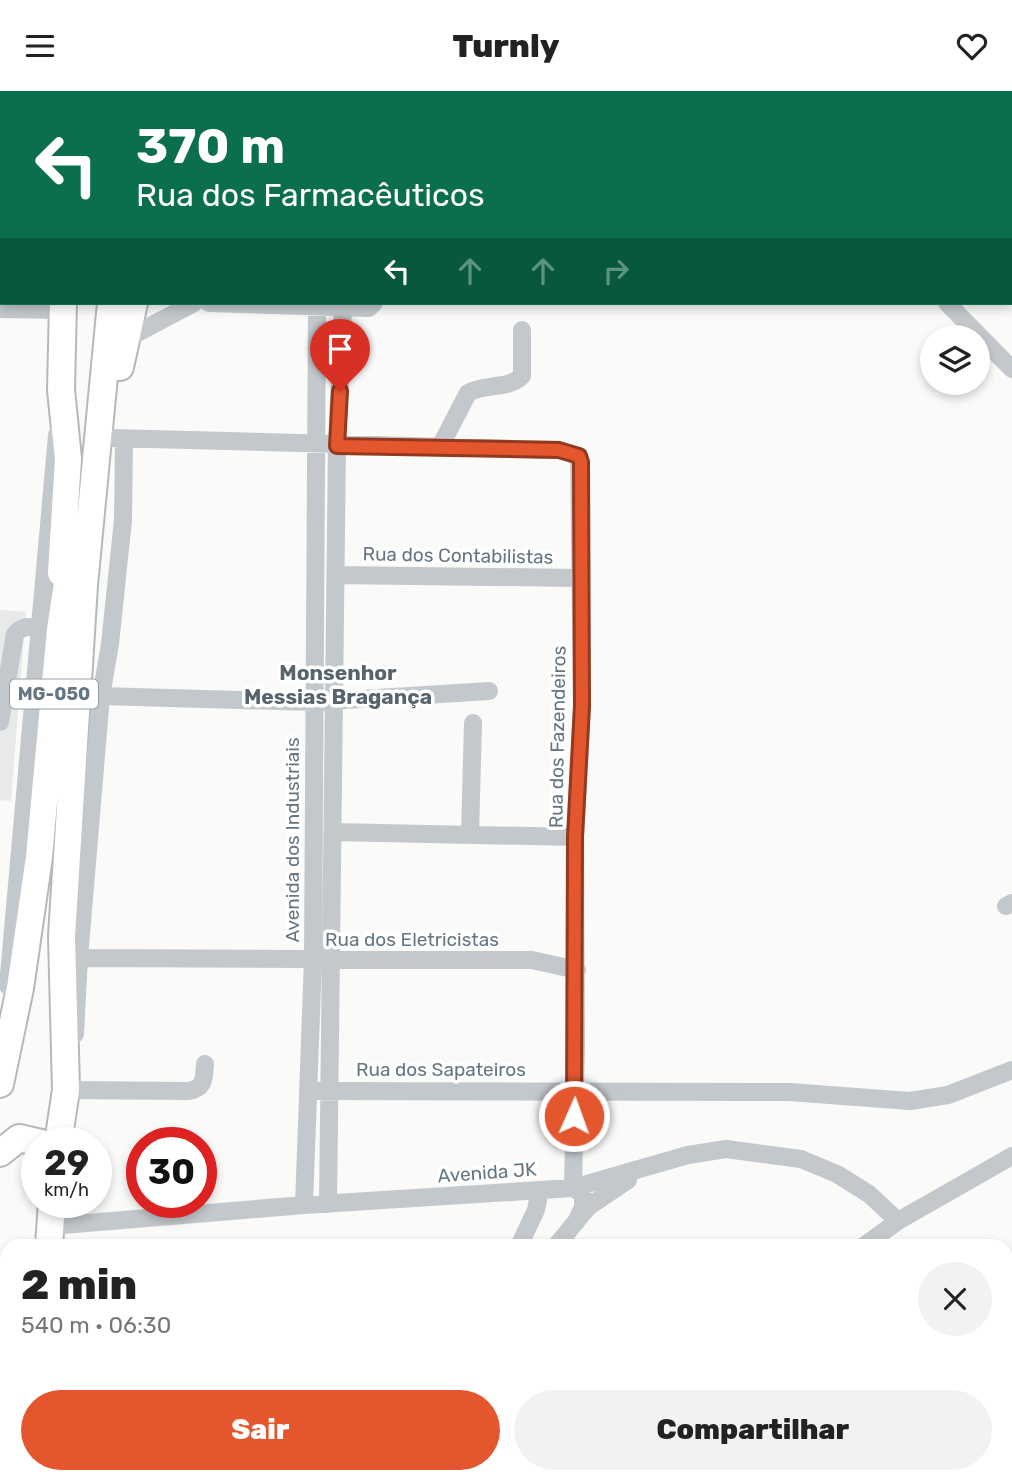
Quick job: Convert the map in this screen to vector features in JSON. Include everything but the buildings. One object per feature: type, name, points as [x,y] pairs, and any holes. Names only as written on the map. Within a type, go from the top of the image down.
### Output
[{"type":"highway","name":"MG-050","points":[[1,1074],[20,988],[39,856],[49,630],[73,546],[94,305]]},
{"type":"highway","name":"MG-050","points":[[60,1127],[66,1090],[62,936],[86,572],[111,305]]},
{"type":"highway","points":[[73,769],[118,440],[124,340],[133,305]]},
{"type":"highway","points":[[49,630],[68,459],[61,390],[63,306]]},
{"type":"highway","points":[[0,1153],[21,1138]]},
{"type":"street","points":[[124,340],[190,305]]},
{"type":"street","points":[[263,305],[343,308],[371,306]]},
{"type":"street","points":[[949,305],[1012,369]]},
{"type":"street","points":[[0,309],[63,306]]},
{"type":"street","name":"Avenida dos Industriais","points":[[304,1205],[313,960],[317,307]]},
{"type":"street","name":"Avenida dos Industriais","points":[[328,1204],[337,446],[343,308]]},
{"type":"street","points":[[64,1063],[75,1039],[79,958],[101,696],[110,644],[123,520],[118,440],[440,447],[468,393],[477,388],[508,384],[522,376],[522,330]]},
{"type":"street","name":"Rua dos Fazendeiros","points":[[440,447],[559,450],[579,456],[582,706],[575,837],[577,970],[573,1188],[583,1194],[584,1200],[577,1220]]},
{"type":"street","name":"Rua dos Contabilistas","points":[[336,575],[579,578]]},
{"type":"street","points":[[0,722],[15,634],[21,628],[49,630],[4,998],[1,1074]]},
{"type":"street","points":[[101,696],[313,702],[489,691]]},
{"type":"street","points":[[470,835],[473,723]]},
{"type":"street","points":[[333,832],[575,837]]},
{"type":"street","name":"Rua dos Eletricistas","points":[[79,958],[533,960],[577,970]]},
{"type":"street","points":[[66,1090],[189,1091],[198,1089],[203,1083],[205,1064]]},
{"type":"street","name":"Rua dos Sapateiros","points":[[308,1092],[789,1091],[920,1100],[971,1088],[1012,1070]]},
{"type":"street","name":"Avenida JK","points":[[51,1225],[573,1188],[688,1155],[726,1149],[801,1159],[848,1180],[869,1194],[898,1221]]},
{"type":"street","points":[[874,1239],[898,1221],[1012,1156]]},
{"type":"street","points":[[562,1239],[577,1220],[607,1192],[650,1168]]},
{"type":"street","points":[[522,1239],[536,1210],[540,1190]]},
{"type":"shaded area","points":[[0,610],[26,612],[11,801],[0,800]]},
{"type":"district","name":"Monsenhor Messias Bragança","points":[[338,685]]},
{"type":"route","points":[[340,391],[337,446],[559,450],[579,456],[581,462],[579,578],[582,706],[575,837],[577,1020],[574,1116]]}]
